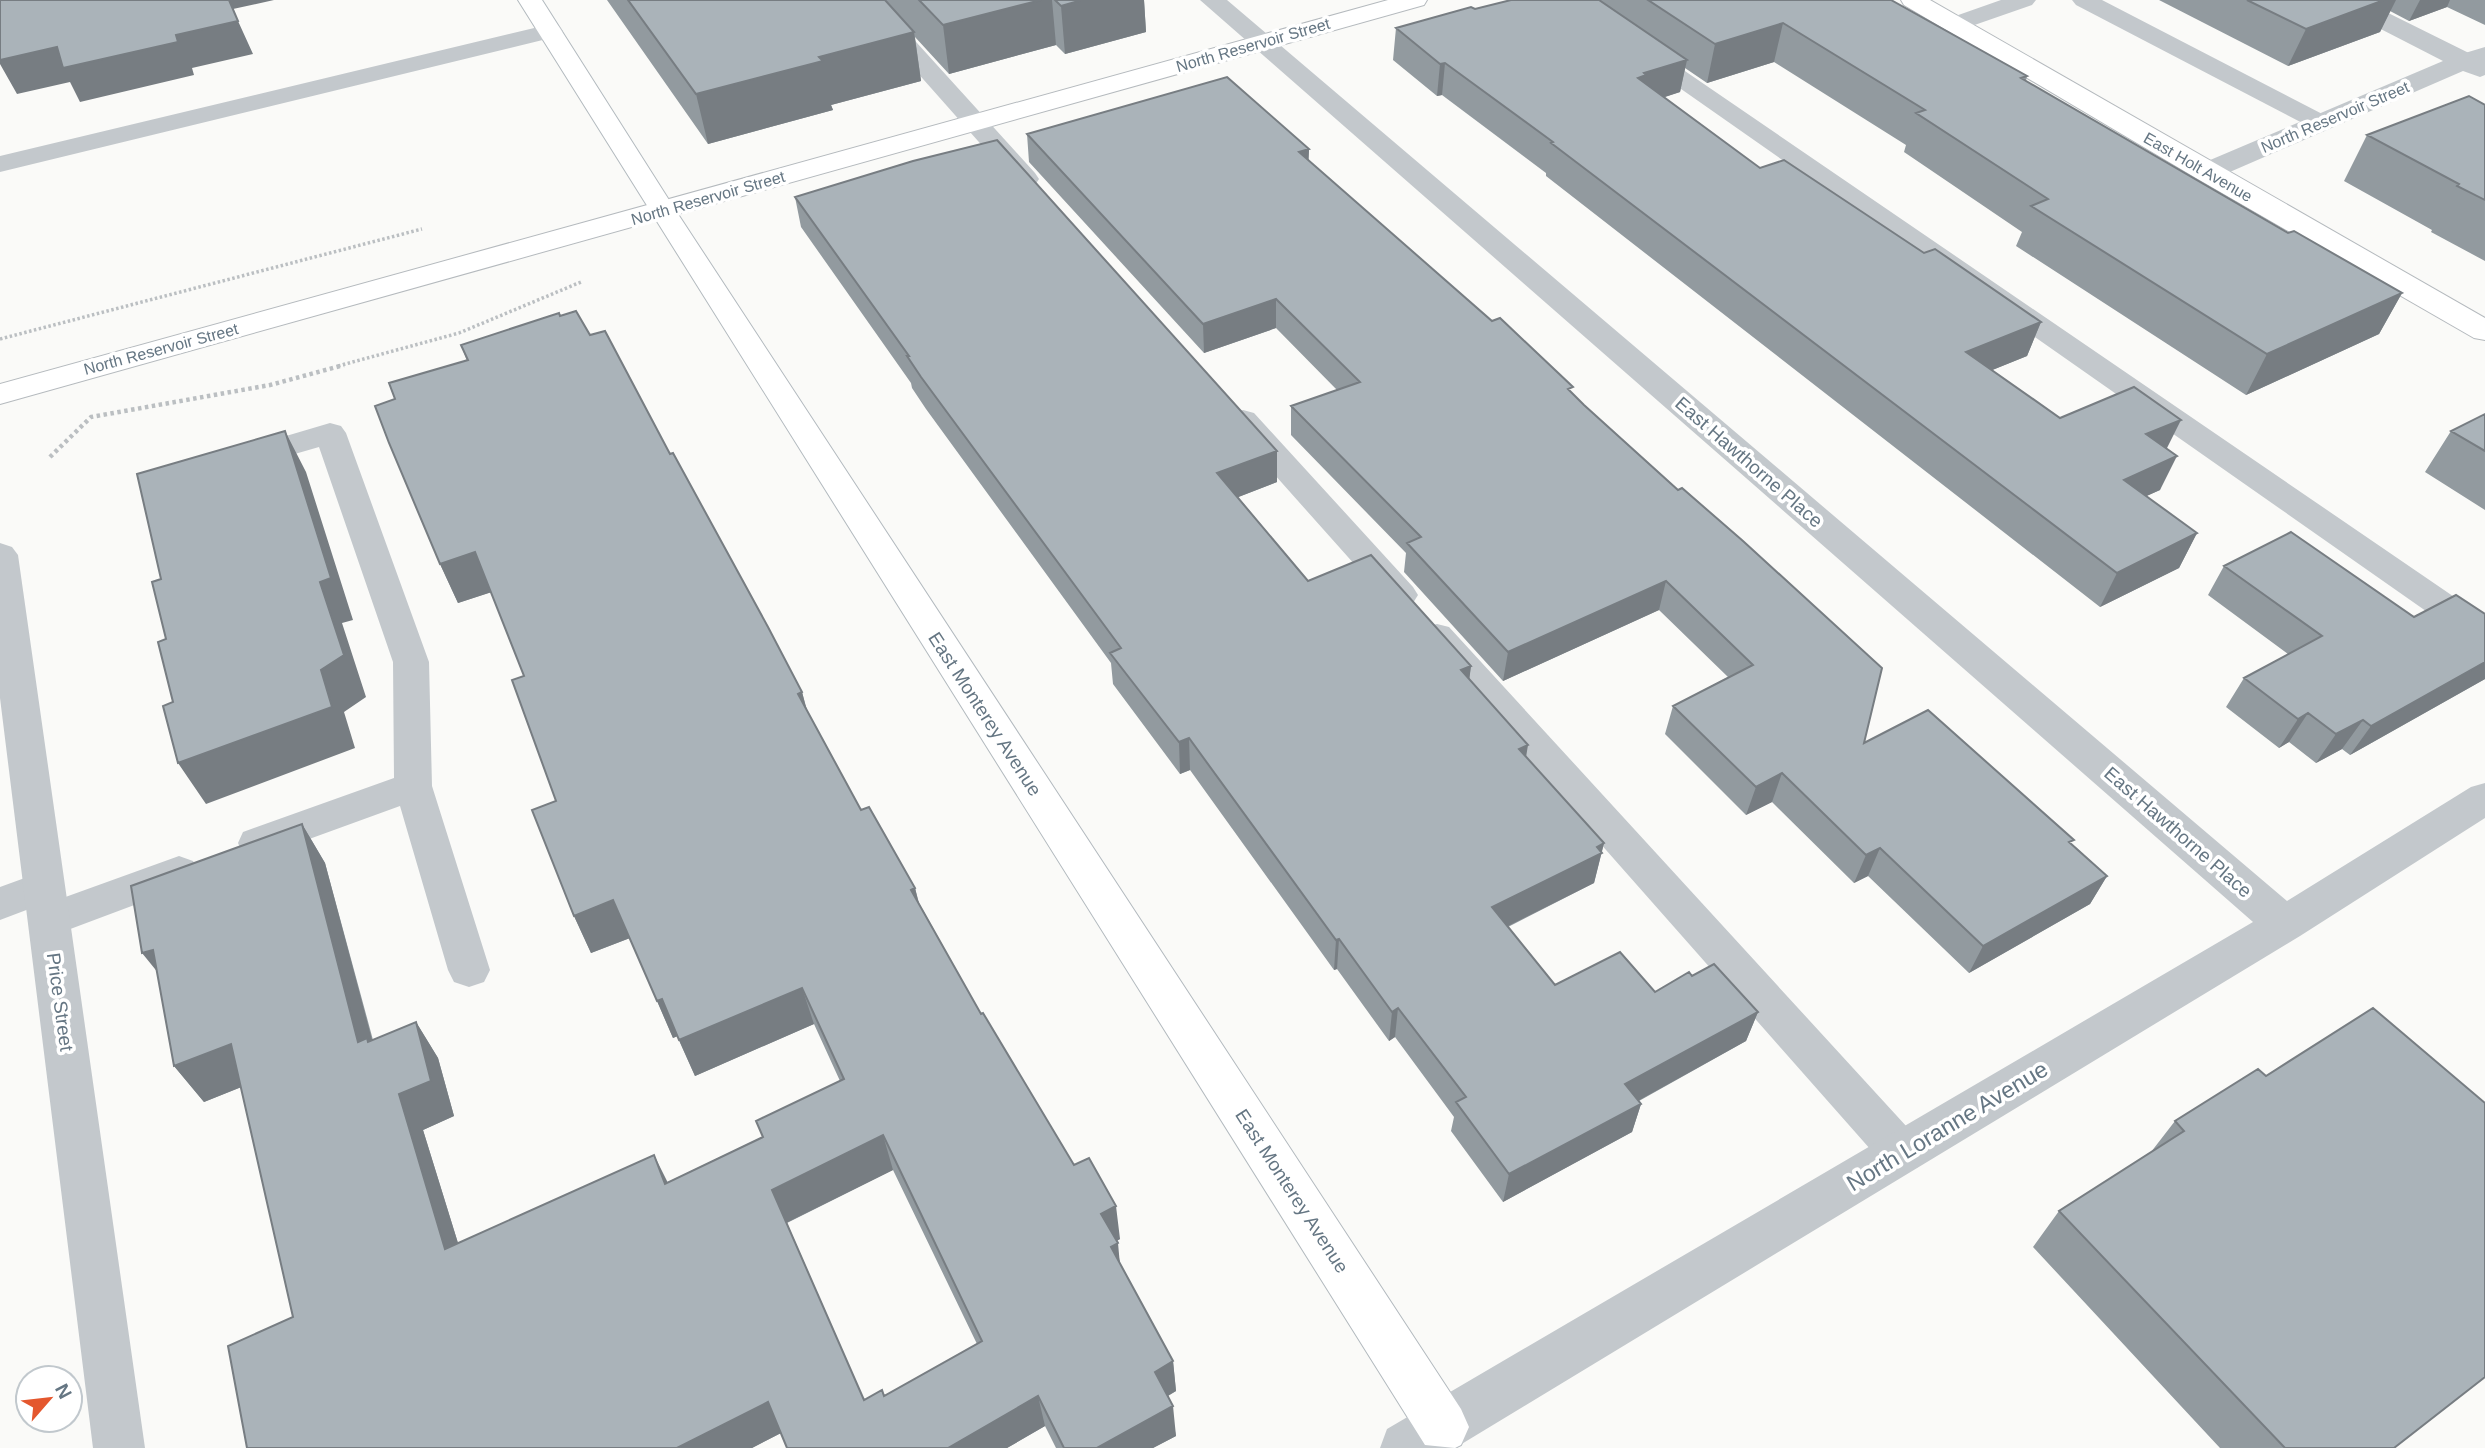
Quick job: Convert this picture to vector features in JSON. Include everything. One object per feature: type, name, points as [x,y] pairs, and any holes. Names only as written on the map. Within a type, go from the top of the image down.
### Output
[{"type":"main road","name":"North Reservoir Street","points":[[0,394],[1415,0]]},
{"type":"main road","name":"East Holt Avenue","points":[[1913,0],[2206,172],[2485,331]]},
{"type":"main road","name":"East Monterey Avenue","points":[[541,15],[1425,1437]]},
{"type":"street","name":"East Hawthorne Place","points":[[1212,0],[2285,924]]},
{"type":"street","points":[[2343,0],[2478,62]]},
{"type":"street","name":"North Reservoir Street","points":[[2206,172],[2321,123],[2478,62]]},
{"type":"street","name":"Price Street","points":[[0,555],[119,1448]]},
{"type":"street","name":"North Loranne Avenue","points":[[1425,1437],[2285,924],[2485,798]]},
{"type":"lane","points":[[865,0],[1051,206]]},
{"type":"lane","points":[[1566,0],[2485,635]]},
{"type":"lane","points":[[1955,24],[2024,0]]},
{"type":"lane","points":[[2084,0],[2321,123]]},
{"type":"lane","points":[[0,164],[541,15]]},
{"type":"lane","points":[[1219,393],[1902,1153]]},
{"type":"lane","points":[[212,467],[330,433],[411,662],[412,786],[469,971]]},
{"type":"lane","points":[[0,904],[47,903],[222,856],[412,786]]},
{"type":"path","points":[[0,339],[400,232],[426,228]]},
{"type":"path","points":[[50,457],[91,417],[270,385],[459,333],[581,282]]},
{"type":"building","points":[[0,0],[229,0],[238,21],[176,35],[178,42],[63,68],[57,47],[0,60]]},
{"type":"building","points":[[628,0],[885,0],[914,32],[819,57],[823,61],[696,94]]},
{"type":"building","points":[[919,0],[1041,0],[943,25]]},
{"type":"building","points":[[1055,0],[1082,0],[1061,6]]},
{"type":"building","points":[[1511,0],[1599,0],[1687,60],[1644,73],[1646,75],[1638,78],[1760,168],[1784,160],[1924,253],[1935,249],[2041,322],[1966,352],[2060,418],[2134,387],[2181,420],[2146,434],[2177,456],[2124,480],[2197,533],[2117,573],[1551,143],[1553,142],[1445,63],[1440,64],[1396,28],[1471,7],[1475,9]]},
{"type":"building","points":[[1648,0],[1891,0],[2027,76],[2021,78],[2288,233],[2294,231],[2402,293],[2267,354],[2031,206],[2048,199],[1916,113],[1925,110],[1783,23],[1715,44]]},
{"type":"building","points":[[2247,0],[2384,0],[2306,29]]},
{"type":"building","points":[[1227,77],[1309,149],[1299,152],[1492,321],[1500,318],[1573,387],[1568,389],[1584,405],[1678,490],[1682,488],[1743,541],[1882,668],[1864,743],[1928,710],[2074,840],[2069,842],[2107,876],[1983,946],[1880,848],[1866,855],[1782,773],[1756,787],[1673,706],[1753,665],[1666,581],[1508,652],[1407,543],[1421,537],[1291,406],[1360,382],[1276,299],[1203,324],[1027,134]]},
{"type":"building","points":[[2469,96],[2485,105],[2485,200],[2367,135]]},
{"type":"building","points":[[997,140],[1277,451],[1217,473],[1308,581],[1371,555],[1471,666],[1461,670],[1528,745],[1519,749],[1604,843],[1597,847],[1602,853],[1492,907],[1555,985],[1620,952],[1655,992],[1689,972],[1692,976],[1714,964],[1758,1012],[1625,1084],[1641,1104],[1509,1174],[1456,1102],[1466,1097],[1398,1008],[1392,1012],[1339,939],[1336,940],[1189,738],[1179,742],[1110,653],[1121,648],[921,377],[909,356],[795,197],[913,161]]},
{"type":"building","points":[[576,311],[590,335],[605,331],[670,454],[673,453],[768,627],[802,692],[798,694],[861,810],[869,807],[915,888],[911,890],[981,1014],[983,1013],[1074,1165],[1089,1158],[1116,1206],[1101,1214],[1118,1243],[1111,1247],[1173,1361],[1155,1372],[1173,1406],[1097,1448],[1064,1448],[1038,1396],[948,1448],[787,1448],[768,1402],[677,1448],[247,1448],[228,1346],[293,1317],[231,1044],[174,1066],[153,950],[142,953],[131,886],[302,824],[358,1042],[367,1038],[368,1042],[416,1022],[431,1081],[399,1094],[445,1249],[654,1155],[665,1184],[763,1137],[756,1121],[844,1079],[802,988],[679,1040],[662,999],[657,1001],[613,900],[574,916],[532,810],[556,801],[512,680],[524,676],[475,552],[440,564],[375,406],[395,399],[389,383],[468,360],[461,345],[559,313],[560,316]],"holes":[[[883,1135],[982,1341],[884,1396],[882,1390],[864,1400],[772,1190]]]},
{"type":"building","points":[[2485,414],[2485,451],[2451,431]]},
{"type":"building","points":[[285,431],[331,578],[320,582],[344,655],[321,670],[332,707],[178,763],[163,706],[173,702],[158,642],[166,639],[152,582],[161,579],[137,474]]},
{"type":"building","points":[[2291,532],[2414,617],[2456,595],[2485,614],[2485,662],[2371,726],[2363,720],[2336,734],[2308,713],[2298,719],[2244,678],[2322,636],[2224,566]]},
{"type":"building","points":[[2373,1008],[2485,1103],[2485,1377],[2394,1448],[2285,1448],[2059,1211],[2184,1131],[2175,1121],[2258,1069],[2266,1076]]}]
